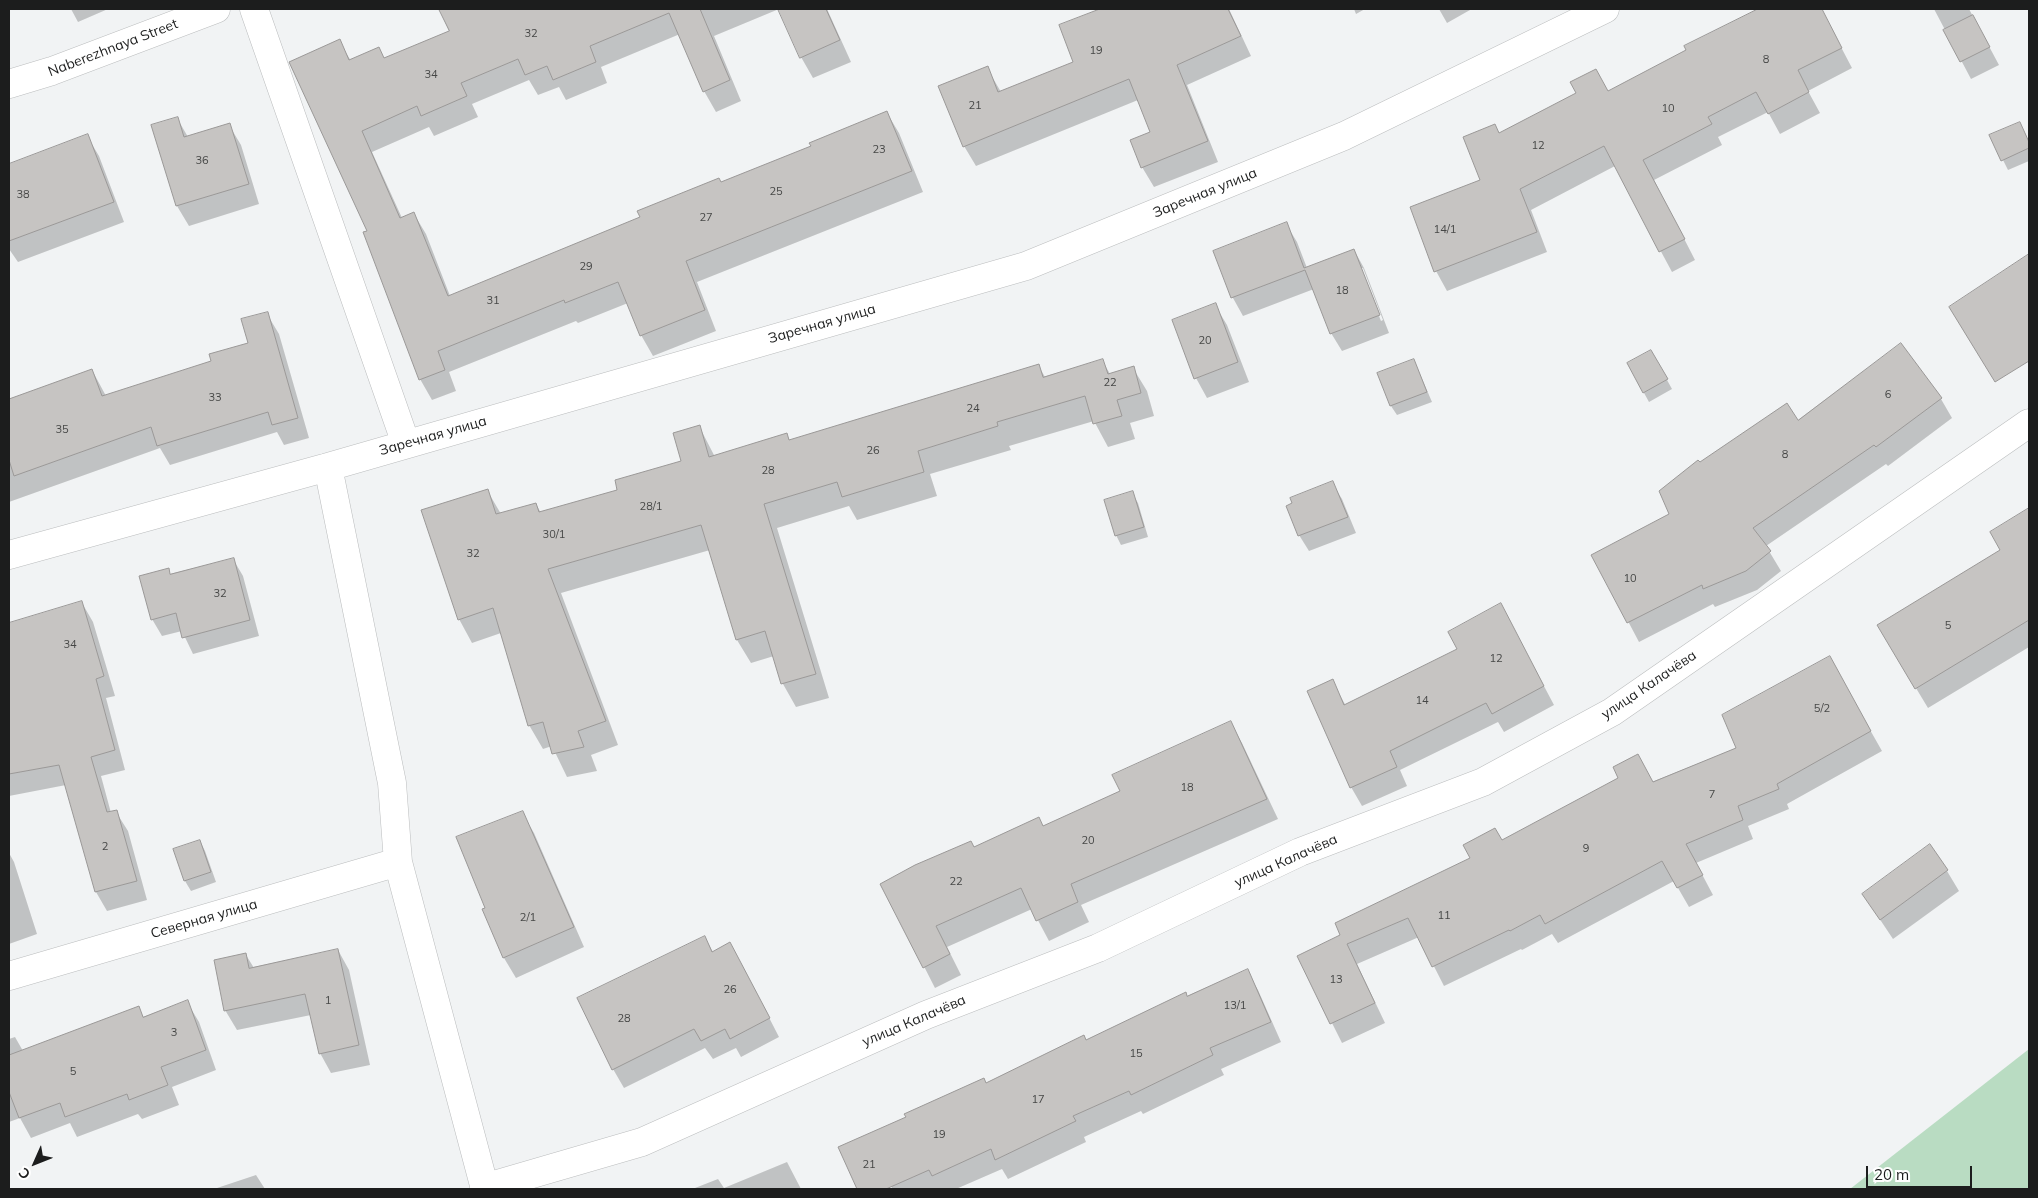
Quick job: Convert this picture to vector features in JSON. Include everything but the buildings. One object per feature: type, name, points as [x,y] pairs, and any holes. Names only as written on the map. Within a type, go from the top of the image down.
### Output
[{"type":"street","name":"Naberezhnaya Street","points":[[9,84],[52,71],[216,9]]},
{"type":"street","points":[[254,9],[406,444]]},
{"type":"street","name":"Заречная улица","points":[[9,555],[328,467],[1026,266],[1344,136],[1605,9]]},
{"type":"street","name":"улица Калачёва","points":[[484,1189],[642,1142],[926,1014],[1098,948],[1300,852],[1483,782],[1612,712],[2029,423]]},
{"type":"street","points":[[328,467],[392,783],[398,862],[484,1189]]},
{"type":"street","name":"Северная улица","points":[[9,976],[398,862]]},
{"type":"green space","points":[[2029,1049],[2029,1189],[1850,1189]]}]
